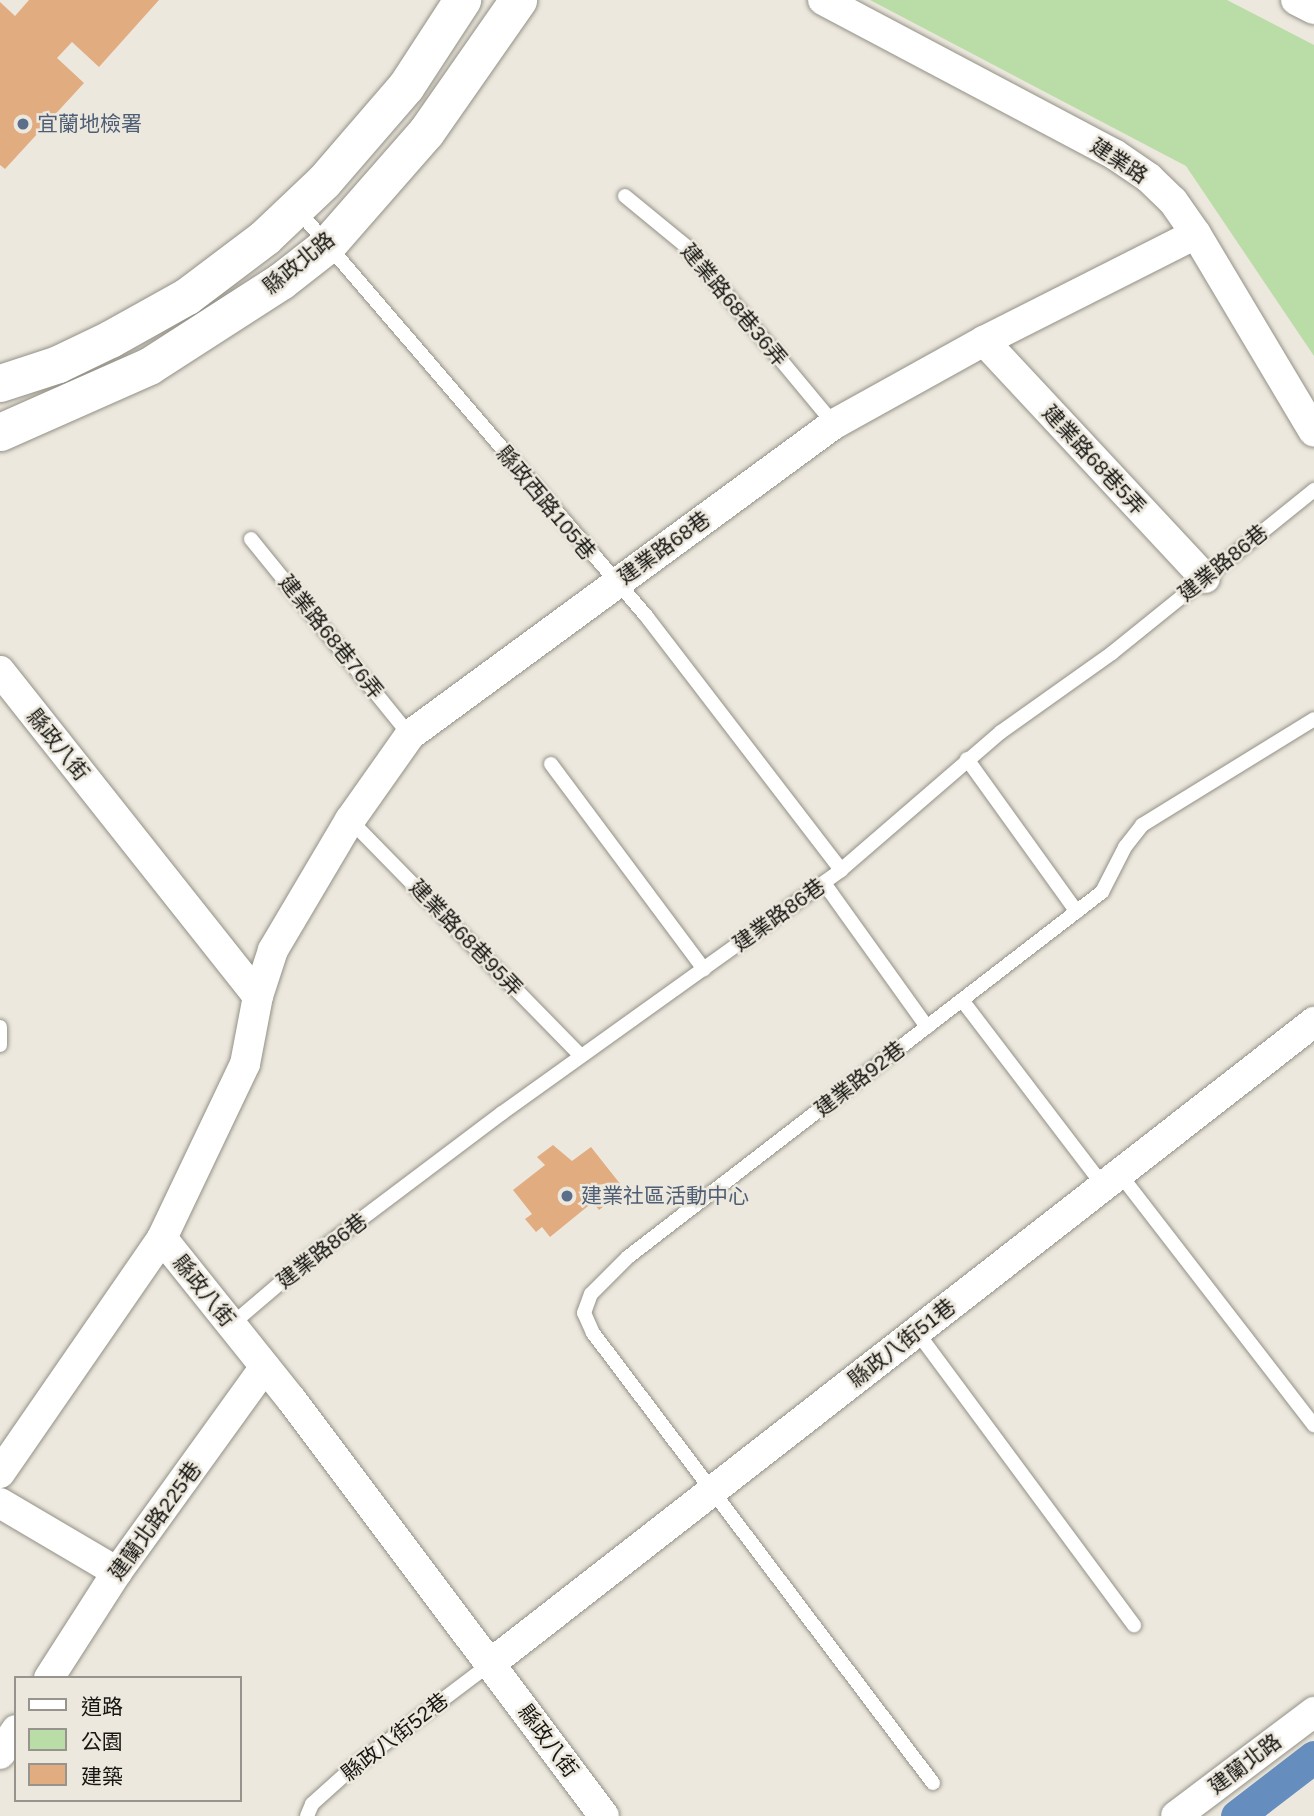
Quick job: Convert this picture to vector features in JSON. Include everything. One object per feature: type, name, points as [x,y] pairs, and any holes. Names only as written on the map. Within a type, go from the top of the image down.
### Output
[{"type":"street","name":"縣政北路","points":[[0,383],[58,364],[187,296],[296,208],[406,86],[462,0]]},
{"type":"street","name":"縣政北路","points":[[0,432],[149,366],[281,281],[327,245],[426,132],[518,0]]},
{"type":"street","name":"建業路","points":[[823,0],[1114,154],[1173,201],[1196,234],[1314,432]]},
{"type":"street","points":[[1296,0],[1314,9]]},
{"type":"street","name":"建業路68巷","points":[[258,996],[273,950],[350,820],[410,735],[834,424],[984,341],[1196,234]]},
{"type":"street","name":"建業路68巷5弄","points":[[984,341],[1205,578]]},
{"type":"street","name":"縣政八街","points":[[0,671],[258,996],[245,1064],[162,1238],[265,1367],[604,1816]]},
{"type":"street","name":"縣政八街51巷","points":[[490,1664],[1314,1022]]},
{"type":"street","points":[[0,1473],[162,1238]]},
{"type":"street","name":"建蘭北路225巷","points":[[50,1676],[117,1572],[265,1367]]},
{"type":"street","points":[[0,1503],[117,1572]]},
{"type":"street","name":"建蘭北路","points":[[1176,1816],[1314,1712]]},
{"type":"street","points":[[0,1754],[14,1733]]},
{"type":"lane","name":"建業路68巷36弄","points":[[625,196],[687,247],[834,424]]},
{"type":"lane","name":"縣政西路105巷","points":[[296,208],[647,617],[841,870]]},
{"type":"lane","name":"建業路86巷","points":[[231,1325],[306,1261],[581,1056],[841,870],[967,759],[1205,578],[1314,490]]},
{"type":"lane","name":"建業路68巷76弄","points":[[251,539],[410,735]]},
{"type":"lane","name":"建業路92巷","points":[[933,1783],[711,1494],[593,1333],[584,1313],[591,1294],[628,1257],[1102,892],[1125,847],[1142,825],[1314,719]]},
{"type":"lane","points":[[967,759],[1077,912]]},
{"type":"lane","points":[[551,764],[704,969]]},
{"type":"lane","name":"建業路68巷95弄","points":[[350,820],[581,1056]]},
{"type":"lane","points":[[824,883],[928,1027]]},
{"type":"lane","points":[[962,1000],[1314,1425]]},
{"type":"lane","points":[[0,1027],[0,1045]]},
{"type":"lane","points":[[917,1332],[1134,1625]]},
{"type":"lane","name":"縣政八街52巷","points":[[307,1816],[312,1804],[351,1769],[490,1664]]},
{"type":"green space","points":[[870,0],[1227,0],[1314,45],[1314,356],[1186,166]]},
{"type":"building","name":"宜蘭地檢署","points":[[29,0],[159,0],[99,67],[72,42],[57,58],[84,83],[5,169],[0,165],[0,2],[15,16]]},
{"type":"building","name":"建業社區活動中心","points":[[553,1145],[572,1161],[591,1147],[625,1190],[599,1210],[593,1202],[550,1237],[542,1227],[536,1232],[525,1219],[532,1214],[513,1190],[545,1165],[537,1157]]},
{"type":"waterway","points":[[1237,1816],[1314,1757]]},
{"type":"place","name":"宜蘭地檢署","points":[[23,124]]},
{"type":"place","name":"建業社區活動中心","points":[[567,1196]]}]
